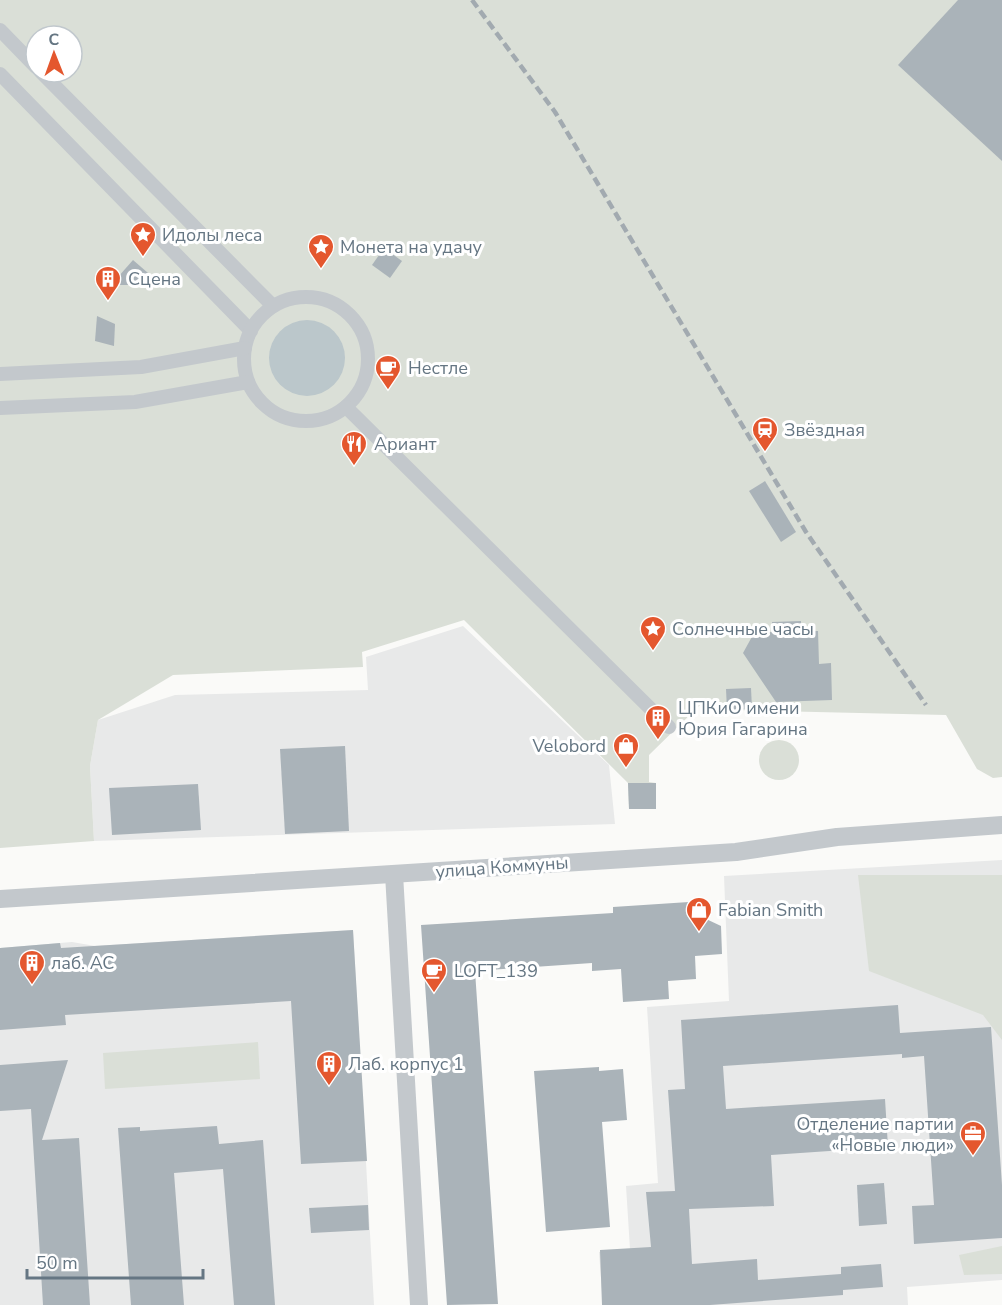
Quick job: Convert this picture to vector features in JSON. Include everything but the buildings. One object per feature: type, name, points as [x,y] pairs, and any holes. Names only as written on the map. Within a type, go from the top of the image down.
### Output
[{"type":"street","points":[[0,30],[24,55]]},
{"type":"street","points":[[0,74],[250,331]]},
{"type":"street","points":[[53,84],[273,306]]},
{"type":"street","points":[[314,297],[334,302],[351,315],[363,332],[369,352],[368,372],[360,392],[346,407],[329,417],[310,421],[291,419],[273,412],[258,399],[248,382],[244,366],[245,348],[250,331],[260,317],[273,306],[293,298],[314,297]]},
{"type":"street","points":[[0,374],[141,367],[245,348]]},
{"type":"street","points":[[0,408],[135,402],[248,382]]},
{"type":"street","points":[[346,407],[669,727]]},
{"type":"street","name":"улица Коммуны","points":[[0,899],[736,852],[837,837],[1002,825]]},
{"type":"street","points":[[394,874],[419,1305]]},
{"type":"shaded area","points":[[0,0],[1002,0],[1002,777],[993,778],[977,769],[946,715],[727,710],[726,706],[699,706],[649,755],[649,782],[656,783],[656,809],[629,809],[628,783],[464,620],[362,652],[363,667],[173,675],[98,720],[90,766],[94,841],[0,848]]},
{"type":"shaded area","points":[[307,320],[322,323],[334,331],[342,343],[345,358],[342,373],[334,385],[322,393],[307,396],[292,393],[280,385],[272,373],[269,358],[272,343],[280,331],[292,323]]},
{"type":"shaded area","points":[[463,626],[609,765],[615,824],[94,841],[90,766],[98,720],[175,695],[368,690],[366,657]]},
{"type":"shaded area","points":[[779,740],[787,741],[793,746],[798,752],[798,768],[793,774],[787,779],[779,780],[771,779],[765,774],[760,768],[759,760],[760,752],[765,746],[771,741]]},
{"type":"shaded area","points":[[1002,860],[1002,1280],[907,1287],[908,1305],[603,1305],[599,1252],[630,1249],[626,1186],[658,1183],[647,1007],[729,1001],[724,876]]},
{"type":"shaded area","points":[[858,875],[1002,875],[1002,1040],[983,1015],[869,971]]},
{"type":"shaded area","points":[[353,930],[374,1305],[0,1305],[0,948],[72,942],[95,946]]},
{"type":"shaded area","points":[[258,1042],[260,1079],[105,1089],[103,1053]]},
{"type":"shaded area","points":[[1002,1246],[1002,1274],[964,1275],[959,1255]]},
{"type":"railway","points":[[472,0],[555,112],[806,532],[926,705]]},
{"type":"place","name":"Идолы леса","points":[[143,258]]},
{"type":"place","name":"Монета на удачу","points":[[321,270]]},
{"type":"place","name":"Сцена","points":[[108,302]]},
{"type":"place","name":"Нестле","points":[[388,391]]},
{"type":"place","name":"Звёздная","points":[[765,453]]},
{"type":"place","name":"Ариант","points":[[354,467]]},
{"type":"place","name":"Солнечные часы","points":[[653,652]]},
{"type":"place","name":"ЦПКиО имени Юрия Гагарина","points":[[658,741]]},
{"type":"place","name":"Velobord","points":[[626,769]]},
{"type":"place","name":"Fabian Smith","points":[[699,933]]},
{"type":"place","name":"лаб. АС","points":[[32,986]]},
{"type":"place","name":"LOFT_139","points":[[434,994]]},
{"type":"place","name":"Лаб. корпус 1","points":[[329,1087]]},
{"type":"place","name":"Отделение партии «Новые люди»","points":[[973,1157]]}]
